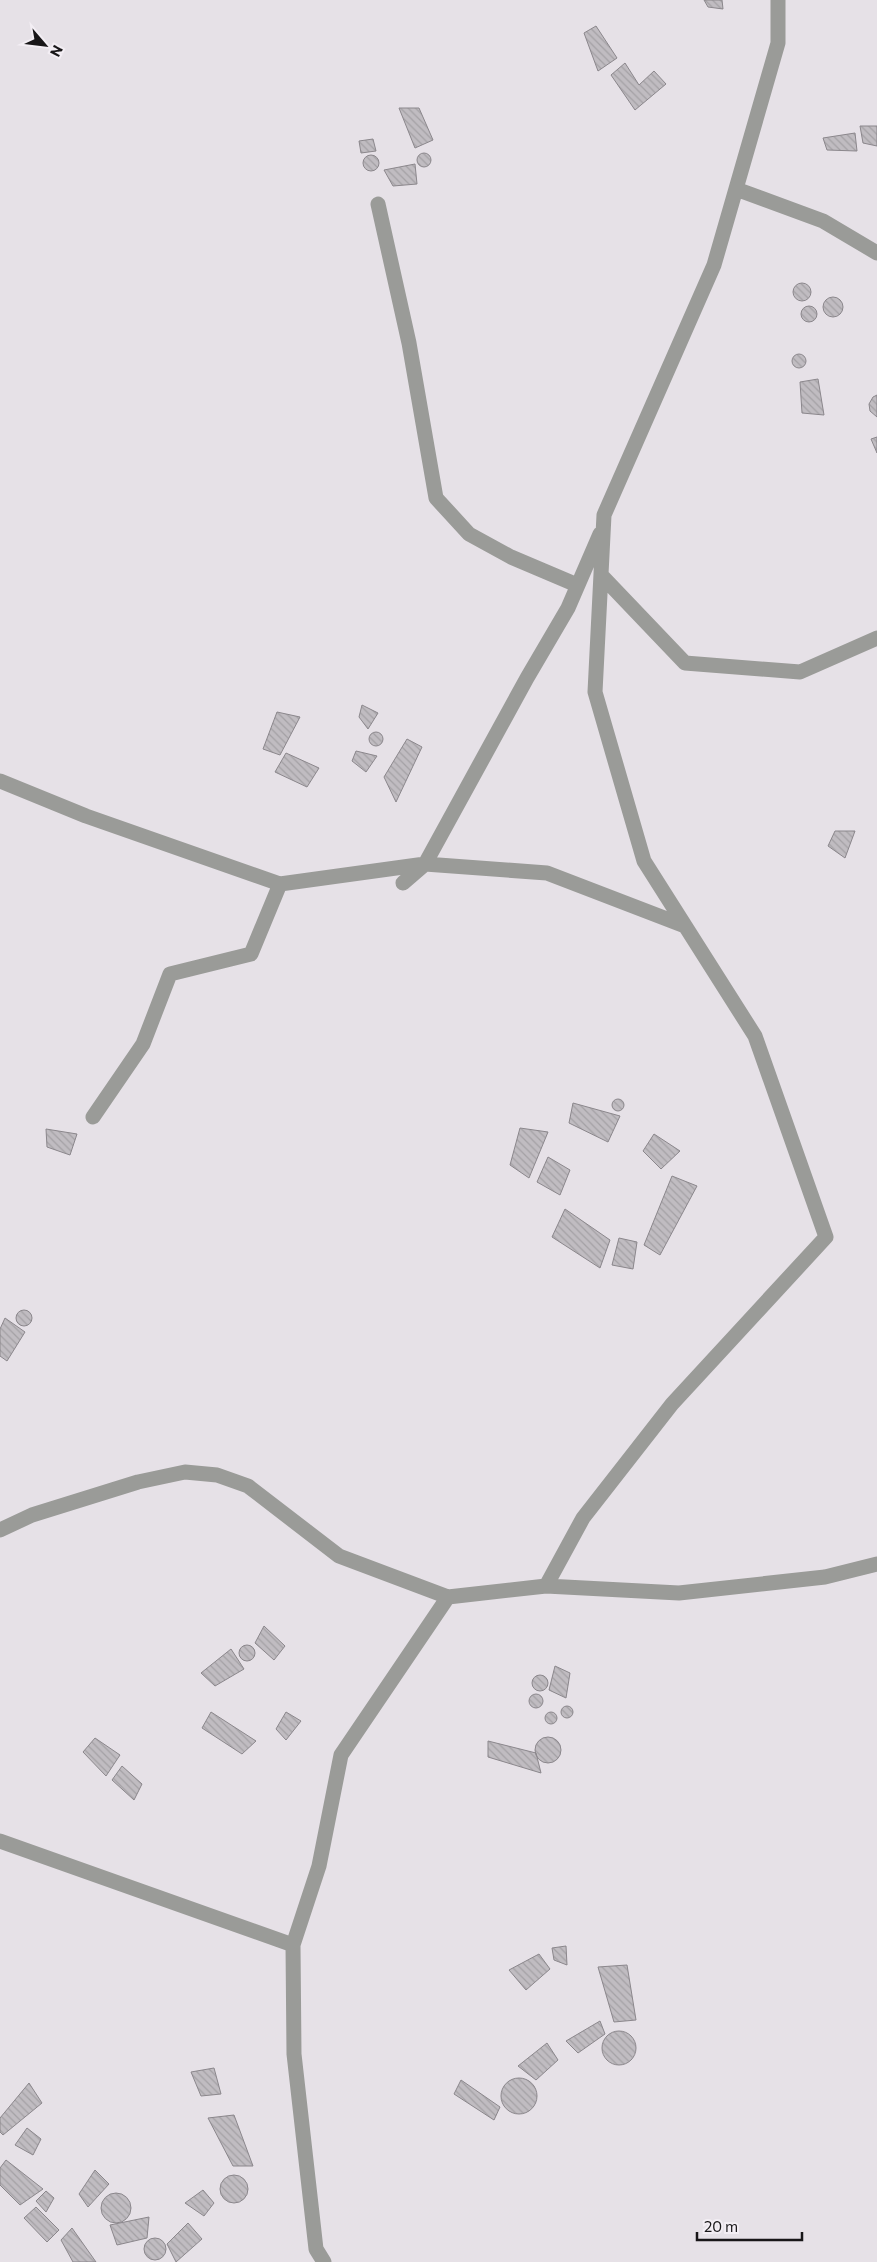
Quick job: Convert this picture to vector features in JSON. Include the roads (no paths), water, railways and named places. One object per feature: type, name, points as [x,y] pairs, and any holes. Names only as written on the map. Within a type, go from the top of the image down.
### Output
[{"type":"street","points":[[546,1586],[582,1518],[672,1404],[826,1237],[755,1036],[644,861],[595,692],[604,515],[714,265],[778,44],[778,0]]},
{"type":"street","points":[[736,189],[823,221],[877,253]]},
{"type":"street","points":[[378,204],[409,343],[436,498],[469,534],[510,557],[577,585]]},
{"type":"street","points":[[403,883],[425,864],[527,678],[568,608],[604,524]]},
{"type":"street","points":[[602,575],[685,663],[800,672],[877,638]]},
{"type":"street","points":[[0,781],[86,816],[280,884],[425,864],[547,873],[685,926]]},
{"type":"street","points":[[93,1117],[143,1044],[170,974],[251,954],[280,884]]},
{"type":"street","points":[[0,1530],[32,1514],[138,1482],[185,1472],[216,1475],[248,1486],[339,1556],[448,1597],[546,1586],[679,1593],[825,1577],[877,1564]]},
{"type":"street","points":[[324,2262],[316,2249],[294,2054],[293,1945],[319,1866],[341,1755],[448,1597]]},
{"type":"street","points":[[0,1841],[293,1945]]}]
